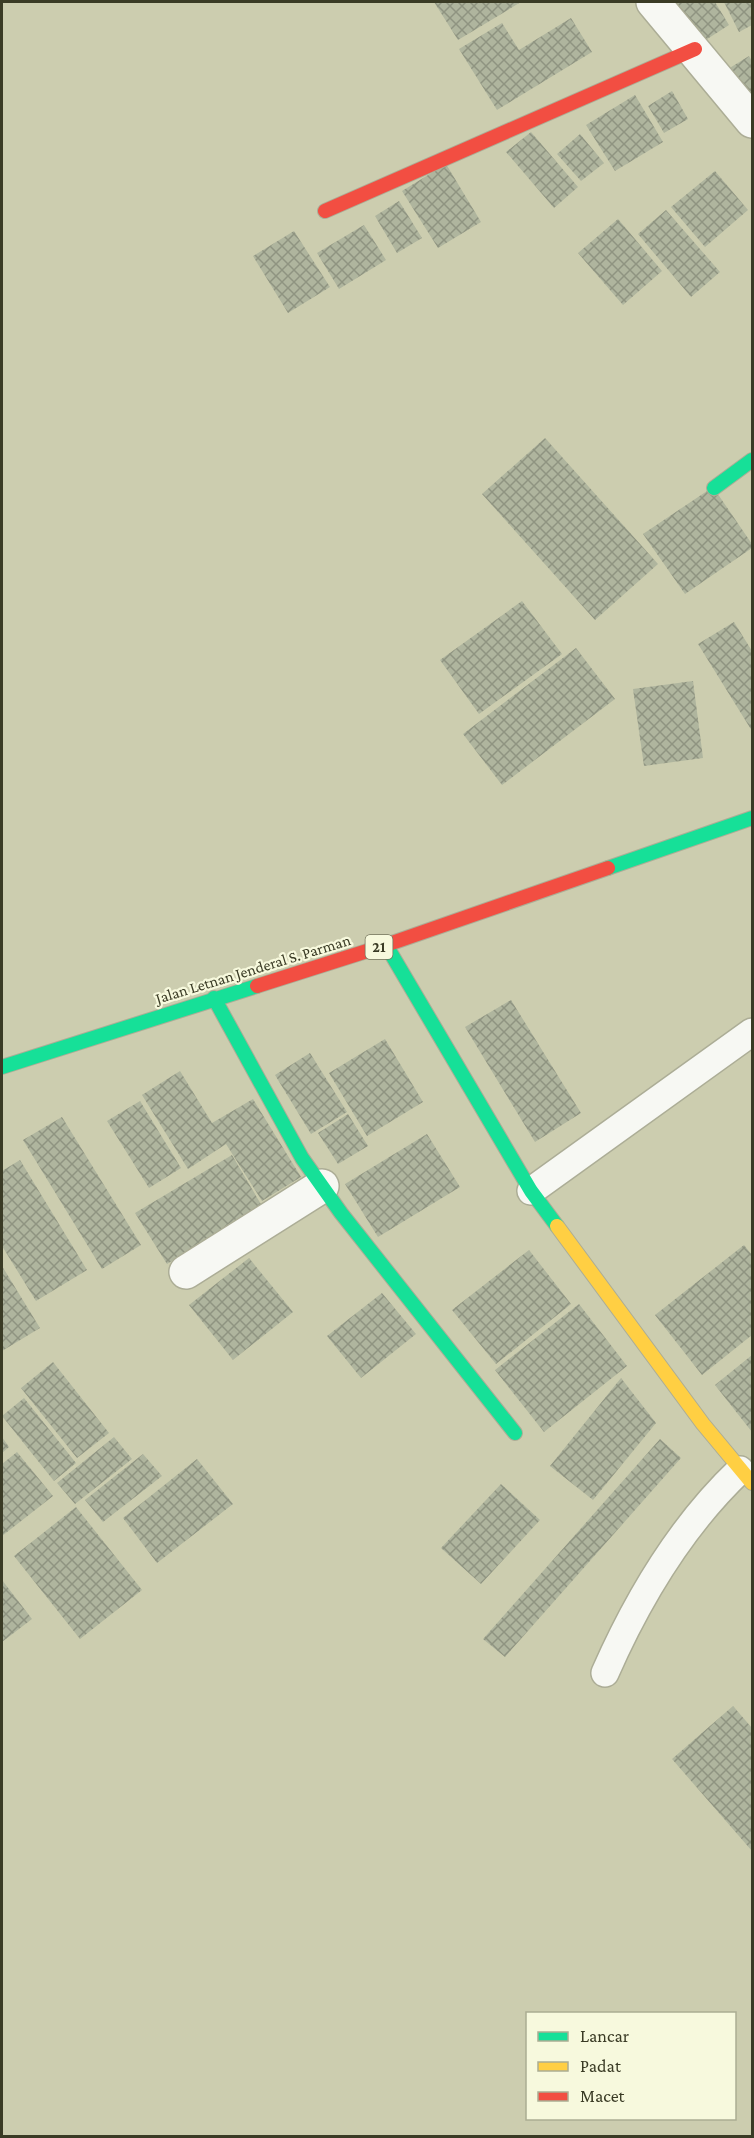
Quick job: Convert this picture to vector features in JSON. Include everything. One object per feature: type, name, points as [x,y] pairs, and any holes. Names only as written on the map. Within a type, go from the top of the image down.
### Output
[{"type":"main road","points":[[325,211],[695,49]]},
{"type":"main road","points":[[714,488],[753,460]]},
{"type":"main road","name":"Jalan Letnan Jenderal S. Parman","points":[[2,1067],[386,945],[753,818]]},
{"type":"main road","points":[[386,945],[411,993],[531,1191],[703,1424],[746,1476]]},
{"type":"main road","points":[[214,999],[302,1158],[514,1433]]},
{"type":"street","points":[[653,2],[695,49],[753,121]]},
{"type":"street","points":[[186,1272],[322,1186]]},
{"type":"lane","points":[[531,1191],[753,1032]]},
{"type":"lane","points":[[605,1673],[634,1612],[675,1546],[709,1500],[746,1476]]},
{"type":"building","points":[[434,2],[521,2],[458,40]]},
{"type":"building","points":[[675,2],[715,2],[729,25],[701,43]]},
{"type":"building","points":[[724,2],[752,2],[752,25],[739,32]]},
{"type":"building","points":[[571,18],[592,52],[497,110],[459,49],[502,23],[519,50]]},
{"type":"building","points":[[749,56],[752,61],[752,91],[745,96],[728,69]]},
{"type":"building","points":[[672,91],[688,119],[664,133],[648,106]]},
{"type":"building","points":[[635,95],[663,142],[615,171],[586,125]]},
{"type":"building","points":[[531,132],[578,187],[554,208],[506,152]]},
{"type":"building","points":[[580,134],[604,163],[581,181],[557,154]]},
{"type":"building","points":[[446,164],[481,222],[438,248],[402,191]]},
{"type":"building","points":[[715,171],[748,210],[705,247],[671,207]]},
{"type":"building","points":[[399,201],[422,238],[397,253],[375,216]]},
{"type":"building","points":[[666,210],[720,272],[691,297],[638,234]]},
{"type":"building","points":[[618,219],[662,271],[623,305],[578,253]]},
{"type":"building","points":[[364,225],[386,260],[339,289],[317,253]]},
{"type":"building","points":[[294,231],[330,287],[288,313],[253,256]]},
{"type":"building","points":[[545,438],[658,564],[595,620],[482,494]]},
{"type":"building","points":[[713,487],[752,544],[752,548],[685,594],[643,534]]},
{"type":"building","points":[[522,601],[562,654],[479,714],[440,660]]},
{"type":"building","points":[[734,622],[752,651],[752,731],[698,644]]},
{"type":"building","points":[[576,648],[615,699],[502,785],[463,734]]},
{"type":"building","points":[[693,681],[703,758],[644,766],[633,689]]},
{"type":"building","points":[[511,1000],[581,1113],[535,1142],[465,1027]]},
{"type":"building","points":[[385,1039],[423,1102],[367,1136],[329,1073]]},
{"type":"building","points":[[310,1053],[347,1112],[311,1134],[275,1075]]},
{"type":"building","points":[[180,1071],[212,1123],[253,1099],[301,1177],[262,1201],[226,1144],[188,1169],[142,1095]]},
{"type":"building","points":[[140,1101],[181,1168],[149,1188],[107,1121]]},
{"type":"building","points":[[348,1114],[368,1146],[338,1164],[318,1133]]},
{"type":"building","points":[[62,1117],[141,1245],[102,1269],[23,1140]]},
{"type":"building","points":[[427,1134],[460,1187],[378,1237],[345,1184]]},
{"type":"building","points":[[232,1155],[262,1206],[167,1264],[135,1213]]},
{"type":"building","points":[[20,1160],[87,1270],[36,1301],[2,1246],[2,1171]]},
{"type":"building","points":[[744,1245],[752,1255],[752,1335],[702,1375],[655,1315]]},
{"type":"building","points":[[529,1250],[571,1304],[496,1364],[452,1310]]},
{"type":"building","points":[[249,1258],[293,1312],[233,1360],[189,1305]]},
{"type":"building","points":[[2,1266],[40,1328],[2,1351]]},
{"type":"building","points":[[382,1293],[416,1334],[361,1378],[327,1336]]},
{"type":"building","points":[[579,1304],[627,1366],[544,1432],[495,1370]]},
{"type":"building","points":[[752,1355],[752,1432],[715,1385]]},
{"type":"building","points":[[53,1362],[109,1433],[77,1458],[21,1388]]},
{"type":"building","points":[[621,1378],[656,1423],[593,1500],[550,1466]]},
{"type":"building","points":[[24,1398],[76,1463],[54,1481],[2,1416]]},
{"type":"building","points":[[2,1437],[9,1447],[2,1453]]},
{"type":"building","points":[[114,1437],[132,1459],[75,1504],[57,1483]]},
{"type":"building","points":[[660,1439],[681,1458],[505,1657],[483,1639]]},
{"type":"building","points":[[17,1452],[53,1496],[2,1536],[2,1464]]},
{"type":"building","points":[[143,1454],[162,1476],[103,1522],[85,1500]]},
{"type":"building","points":[[197,1459],[233,1504],[157,1563],[123,1518]]},
{"type":"building","points":[[501,1484],[540,1520],[481,1584],[441,1548]]},
{"type":"building","points":[[76,1507],[142,1590],[80,1639],[14,1556]]},
{"type":"building","points":[[2,1580],[32,1619],[2,1642]]},
{"type":"building","points":[[733,1706],[752,1728],[752,1851],[672,1759]]},
{"type":"traffic: fast","points":[[714,488],[752,460]]},
{"type":"traffic: fast","points":[[608,868],[752,818]]},
{"type":"traffic: fast","points":[[386,945],[531,1191],[557,1226]]},
{"type":"traffic: fast","points":[[2,1067],[257,986]]},
{"type":"traffic: fast","points":[[214,998],[302,1158],[341,1213],[515,1433]]},
{"type":"traffic: slow","points":[[557,1226],[703,1424],[752,1483]]},
{"type":"traffic: jam","points":[[325,211],[695,49]]},
{"type":"traffic: jam","points":[[257,986],[386,945],[608,868]]}]
